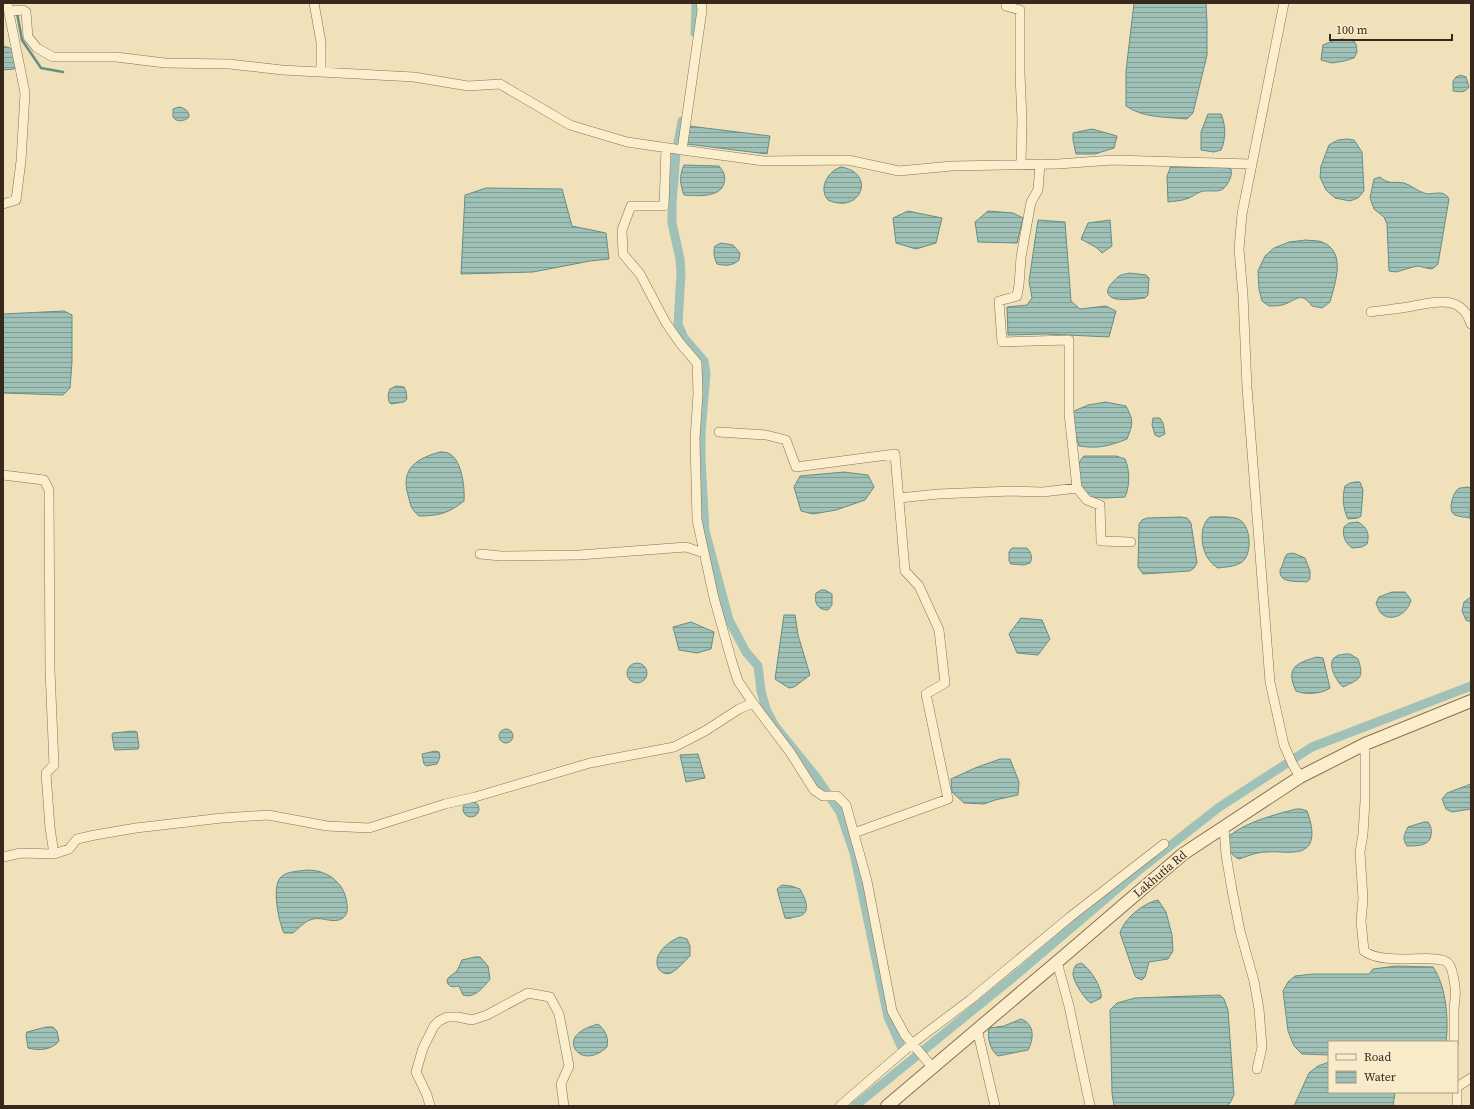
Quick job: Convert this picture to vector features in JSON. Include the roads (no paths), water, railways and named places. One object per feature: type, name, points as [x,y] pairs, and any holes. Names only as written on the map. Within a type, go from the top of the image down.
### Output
[{"type":"street","points":[[314,3],[321,42],[321,71]]},
{"type":"street","points":[[682,150],[702,10],[701,3]]},
{"type":"street","points":[[1006,3],[1006,6],[1020,10],[1022,120],[1020,164]]},
{"type":"street","points":[[1284,3],[1242,214],[1239,250],[1244,295],[1247,388],[1270,682],[1284,744],[1300,777]]},
{"type":"street","points":[[3,204],[16,200],[21,161],[25,93],[8,7],[26,12],[28,37],[37,48],[53,57],[116,57],[165,63],[229,64],[282,70],[414,77],[468,86],[500,84],[570,125],[627,142],[764,161],[848,160],[899,171],[952,166],[1040,164],[1113,160],[1252,164]]},
{"type":"street","points":[[666,148],[664,206],[631,206],[622,230],[622,254],[640,274],[666,323],[696,363],[698,394],[695,439],[697,520],[714,598],[732,662],[738,681],[790,752],[814,790],[823,796],[837,796],[846,805],[867,881],[892,1010],[905,1035],[913,1042],[933,1068]]},
{"type":"street","points":[[1040,164],[1038,190],[1031,202],[1021,257],[1017,296],[999,301],[1002,342],[1069,340],[1069,413],[1077,488],[1087,500],[1100,505],[1100,541],[1131,542]]},
{"type":"street","points":[[1371,312],[1437,302],[1450,302],[1462,307],[1471,324]]},
{"type":"street","points":[[719,432],[766,435],[786,440],[796,467],[895,454],[905,570],[919,586],[939,630],[945,683],[926,694],[948,799],[854,833]]},
{"type":"street","points":[[3,475],[44,480],[49,490],[50,670],[54,765],[46,773],[50,828],[54,854]]},
{"type":"street","points":[[899,498],[938,494],[1012,491],[1043,492],[1077,488]]},
{"type":"street","points":[[480,554],[501,556],[579,555],[686,547],[704,553]]},
{"type":"street","name":"Lakhutia Rd","points":[[887,1106],[1058,962],[1183,854],[1300,777],[1365,744],[1471,701]]},
{"type":"street","points":[[3,857],[21,854],[54,854],[69,849],[77,839],[95,835],[136,828],[222,818],[268,815],[327,826],[369,828],[445,804],[475,798],[590,763],[674,747],[752,702]]},
{"type":"street","points":[[1365,744],[1365,802],[1360,852],[1362,864],[1363,899],[1361,921],[1364,951],[1373,956],[1392,960],[1425,959],[1442,960],[1448,962],[1455,987],[1454,1041]]},
{"type":"street","points":[[1224,827],[1226,855],[1232,890],[1240,931],[1254,981],[1259,1009],[1262,1047],[1257,1069]]},
{"type":"street","points":[[840,1106],[913,1042],[970,1000],[1070,917],[1164,844]]},
{"type":"street","points":[[1058,962],[1090,1106]]},
{"type":"street","points":[[430,1106],[427,1095],[416,1072],[423,1048],[434,1026],[439,1021],[447,1017],[458,1017],[472,1020],[487,1015],[528,993],[550,996],[559,1014],[569,1066],[561,1084],[564,1106]]},
{"type":"street","points":[[978,1029],[995,1106]]},
{"type":"street","points":[[1458,1086],[1471,1078]]},
{"type":"street","points":[[1457,1093],[1457,1106]]},
{"type":"water","points":[[1134,3],[1206,3],[1207,55],[1193,113],[1187,119],[1147,115],[1126,106],[1126,71]]},
{"type":"water","points":[[1343,39],[1354,41],[1356,44],[1357,52],[1354,58],[1332,63],[1321,60],[1323,45],[1335,40]]},
{"type":"water","points":[[3,46],[10,48],[13,51],[16,65],[14,69],[3,70]]},
{"type":"water","points":[[1461,75],[1466,77],[1469,87],[1460,92],[1453,91],[1453,81],[1456,77]]},
{"type":"water","points":[[179,107],[186,110],[188,113],[189,117],[183,121],[178,121],[173,117],[173,109]]},
{"type":"water","points":[[1208,114],[1221,114],[1225,127],[1223,146],[1221,150],[1214,152],[1201,150],[1201,132]]},
{"type":"water","points":[[689,126],[770,136],[767,154],[687,144]]},
{"type":"water","points":[[1092,129],[1117,136],[1114,148],[1095,154],[1076,154],[1073,133]]},
{"type":"water","points":[[1338,140],[1354,140],[1362,152],[1364,191],[1358,198],[1350,201],[1335,198],[1326,190],[1320,177],[1321,166],[1329,145]]},
{"type":"water","points":[[684,165],[719,166],[725,176],[725,181],[722,188],[713,194],[694,196],[684,195],[681,173]]},
{"type":"water","points":[[1171,166],[1224,166],[1231,169],[1230,180],[1223,189],[1200,192],[1182,200],[1168,202],[1167,176]]},
{"type":"water","points":[[841,167],[852,171],[859,177],[861,184],[860,191],[856,198],[849,202],[840,203],[828,200],[825,195],[824,185],[832,172]]},
{"type":"water","points":[[1380,177],[1389,182],[1400,182],[1407,184],[1427,194],[1441,193],[1449,199],[1438,264],[1435,267],[1431,269],[1418,266],[1396,272],[1389,271],[1387,224],[1384,217],[1374,209],[1370,198],[1374,179]]},
{"type":"water","points":[[486,188],[562,189],[572,226],[606,233],[609,259],[590,261],[533,272],[461,274],[465,195]]},
{"type":"water","points":[[908,211],[942,218],[936,243],[916,249],[896,243],[893,218]]},
{"type":"water","points":[[988,211],[1013,213],[1023,218],[1017,243],[978,242],[975,222]]},
{"type":"water","points":[[1038,220],[1065,222],[1071,301],[1080,309],[1106,306],[1116,311],[1109,337],[1047,334],[1008,335],[1007,307],[1027,305],[1032,298],[1029,281]]},
{"type":"water","points":[[1110,220],[1112,246],[1102,253],[1097,248],[1081,239],[1088,223]]},
{"type":"water","points":[[1306,240],[1322,242],[1330,247],[1337,260],[1336,277],[1330,302],[1322,308],[1312,306],[1308,301],[1298,298],[1282,305],[1269,306],[1262,301],[1259,289],[1258,271],[1265,256],[1274,248],[1289,242]]},
{"type":"water","points":[[721,243],[733,245],[740,253],[739,260],[729,265],[717,264],[714,255],[714,248]]},
{"type":"water","points":[[1130,273],[1146,275],[1149,278],[1148,295],[1145,298],[1128,300],[1116,299],[1110,296],[1108,290],[1113,282],[1121,275]]},
{"type":"water","points":[[64,311],[72,315],[72,362],[70,388],[63,395],[3,393],[3,314]]},
{"type":"water","points":[[396,386],[404,387],[407,399],[404,402],[391,404],[389,402],[388,395],[390,389]]},
{"type":"water","points":[[1106,402],[1126,406],[1132,422],[1127,439],[1104,446],[1079,446],[1073,427],[1072,412],[1088,405]]},
{"type":"water","points":[[1153,418],[1160,418],[1163,423],[1165,434],[1159,437],[1155,435],[1152,425]]},
{"type":"water","points":[[440,452],[450,454],[457,462],[462,475],[464,501],[443,513],[419,516],[412,509],[406,486],[409,471],[418,461]]},
{"type":"water","points":[[1084,456],[1116,456],[1125,459],[1129,478],[1125,497],[1088,497],[1080,490],[1078,468],[1079,463]]},
{"type":"water","points":[[844,472],[868,475],[874,487],[865,500],[836,510],[813,514],[801,511],[794,487],[800,476]]},
{"type":"water","points":[[1355,482],[1360,482],[1363,490],[1361,516],[1358,518],[1348,519],[1344,507],[1344,490],[1345,486]]},
{"type":"water","points":[[1459,488],[1471,488],[1470,518],[1455,515],[1451,510],[1456,491]]},
{"type":"water","points":[[1210,517],[1232,517],[1238,519],[1246,527],[1249,539],[1248,553],[1246,558],[1239,564],[1218,568],[1207,557],[1203,545],[1202,532],[1206,521]]},
{"type":"water","points":[[1147,518],[1187,518],[1191,523],[1197,563],[1194,568],[1190,571],[1143,574],[1138,567],[1139,524],[1142,520]]},
{"type":"water","points":[[1358,522],[1364,526],[1367,531],[1368,540],[1367,544],[1362,547],[1352,548],[1345,539],[1343,533],[1344,527],[1349,523]]},
{"type":"water","points":[[1013,548],[1027,548],[1031,555],[1030,563],[1024,565],[1011,564],[1009,561],[1009,552]]},
{"type":"water","points":[[1293,553],[1305,558],[1310,571],[1310,579],[1307,582],[1285,580],[1280,574],[1280,570],[1287,554]]},
{"type":"water","points":[[821,590],[825,590],[832,594],[832,605],[828,610],[821,609],[817,605],[815,599],[816,593]]},
{"type":"water","points":[[1392,592],[1405,592],[1411,600],[1403,613],[1398,616],[1384,616],[1380,612],[1376,603],[1379,597]]},
{"type":"water","points":[[1471,597],[1471,622],[1466,620],[1462,611],[1464,602]]},
{"type":"water","points":[[784,615],[795,615],[798,635],[810,675],[794,687],[789,688],[775,679]]},
{"type":"water","points":[[1021,618],[1042,620],[1050,639],[1038,655],[1017,653],[1009,634]]},
{"type":"water","points":[[691,622],[714,632],[711,649],[697,653],[679,650],[673,627]]},
{"type":"water","points":[[1342,654],[1350,654],[1358,659],[1361,675],[1357,680],[1343,687],[1332,669],[1332,661],[1334,658]]},
{"type":"water","points":[[1317,657],[1323,658],[1330,688],[1323,692],[1313,693],[1296,691],[1292,677],[1294,668],[1298,664]]},
{"type":"water","points":[[637,663],[644,666],[647,673],[644,680],[637,683],[630,680],[627,673],[630,666]]},
{"type":"water","points":[[503,729],[509,729],[513,733],[513,739],[509,743],[503,743],[499,739],[499,733]]},
{"type":"water","points":[[137,732],[138,749],[115,750],[112,735],[113,733]]},
{"type":"water","points":[[435,751],[439,752],[440,757],[437,764],[426,766],[424,764],[422,754]]},
{"type":"water","points":[[698,754],[705,778],[686,782],[680,755]]},
{"type":"water","points":[[1000,759],[1010,759],[1019,782],[1018,795],[984,804],[964,803],[952,792],[951,779]]},
{"type":"water","points":[[1471,784],[1471,809],[1452,812],[1446,809],[1442,799],[1447,793]]},
{"type":"water","points":[[471,801],[478,806],[479,809],[474,816],[471,817],[464,812],[463,809],[468,802]]},
{"type":"water","points":[[1296,809],[1307,811],[1312,831],[1310,843],[1302,851],[1259,853],[1239,859],[1231,853],[1229,847],[1229,836],[1236,831],[1261,819]]},
{"type":"water","points":[[1428,822],[1430,825],[1430,839],[1422,845],[1407,846],[1404,841],[1404,837],[1408,827]]},
{"type":"water","points":[[308,870],[322,873],[335,880],[346,897],[346,914],[343,918],[335,921],[318,919],[310,920],[293,933],[284,933],[277,905],[276,896],[278,882],[284,875]]},
{"type":"water","points":[[782,885],[800,889],[806,902],[806,910],[801,916],[785,918],[777,889]]},
{"type":"water","points":[[1158,900],[1166,912],[1172,935],[1173,951],[1168,959],[1149,962],[1145,977],[1142,980],[1135,976],[1120,933],[1126,922],[1135,912],[1146,904]]},
{"type":"water","points":[[680,937],[687,939],[690,946],[690,956],[674,971],[665,974],[659,969],[657,964],[659,953],[669,943]]},
{"type":"water","points":[[480,957],[488,966],[490,979],[482,989],[475,994],[467,996],[463,995],[459,986],[453,987],[449,985],[447,982],[448,978],[457,971],[462,960]]},
{"type":"water","points":[[1081,963],[1091,973],[1100,989],[1101,998],[1091,1003],[1077,985],[1073,973],[1076,965]]},
{"type":"water","points":[[1396,966],[1433,967],[1441,983],[1446,1003],[1446,1041],[1328,1041],[1328,1055],[1302,1054],[1294,1046],[1288,1031],[1283,991],[1288,982],[1295,976],[1313,974],[1369,974],[1373,969]]},
{"type":"water","points":[[1220,995],[1224,999],[1228,1010],[1234,1095],[1230,1103],[1226,1106],[1114,1106],[1112,1093],[1110,1010],[1117,1003],[1135,998]]},
{"type":"water","points":[[1021,1019],[1029,1024],[1032,1032],[1028,1050],[998,1056],[990,1044],[988,1036],[989,1028],[1004,1026]]},
{"type":"water","points":[[598,1024],[606,1034],[607,1047],[591,1056],[578,1053],[573,1043],[575,1037],[584,1029]]},
{"type":"water","points":[[46,1027],[53,1027],[57,1031],[59,1041],[53,1046],[45,1049],[28,1048],[27,1032]]},
{"type":"water","points":[[1328,1062],[1328,1093],[1395,1093],[1393,1106],[1294,1106],[1309,1073],[1318,1066]]},
{"type":"waterway","points":[[695,33],[696,3]]},
{"type":"waterway","points":[[17,13],[22,40],[41,68],[63,72]]},
{"type":"waterway","points":[[678,143],[682,121]]},
{"type":"waterway","points":[[676,154],[672,223],[680,259],[681,273],[678,324],[684,338],[704,361],[706,373],[701,432],[705,531],[729,620],[746,652],[758,666],[761,691],[766,709],[775,726],[817,778],[840,812],[854,853],[888,1017],[901,1046]]},
{"type":"waterway","points":[[855,1106],[1016,975],[1138,871],[1218,808],[1312,747],[1471,686]]}]
